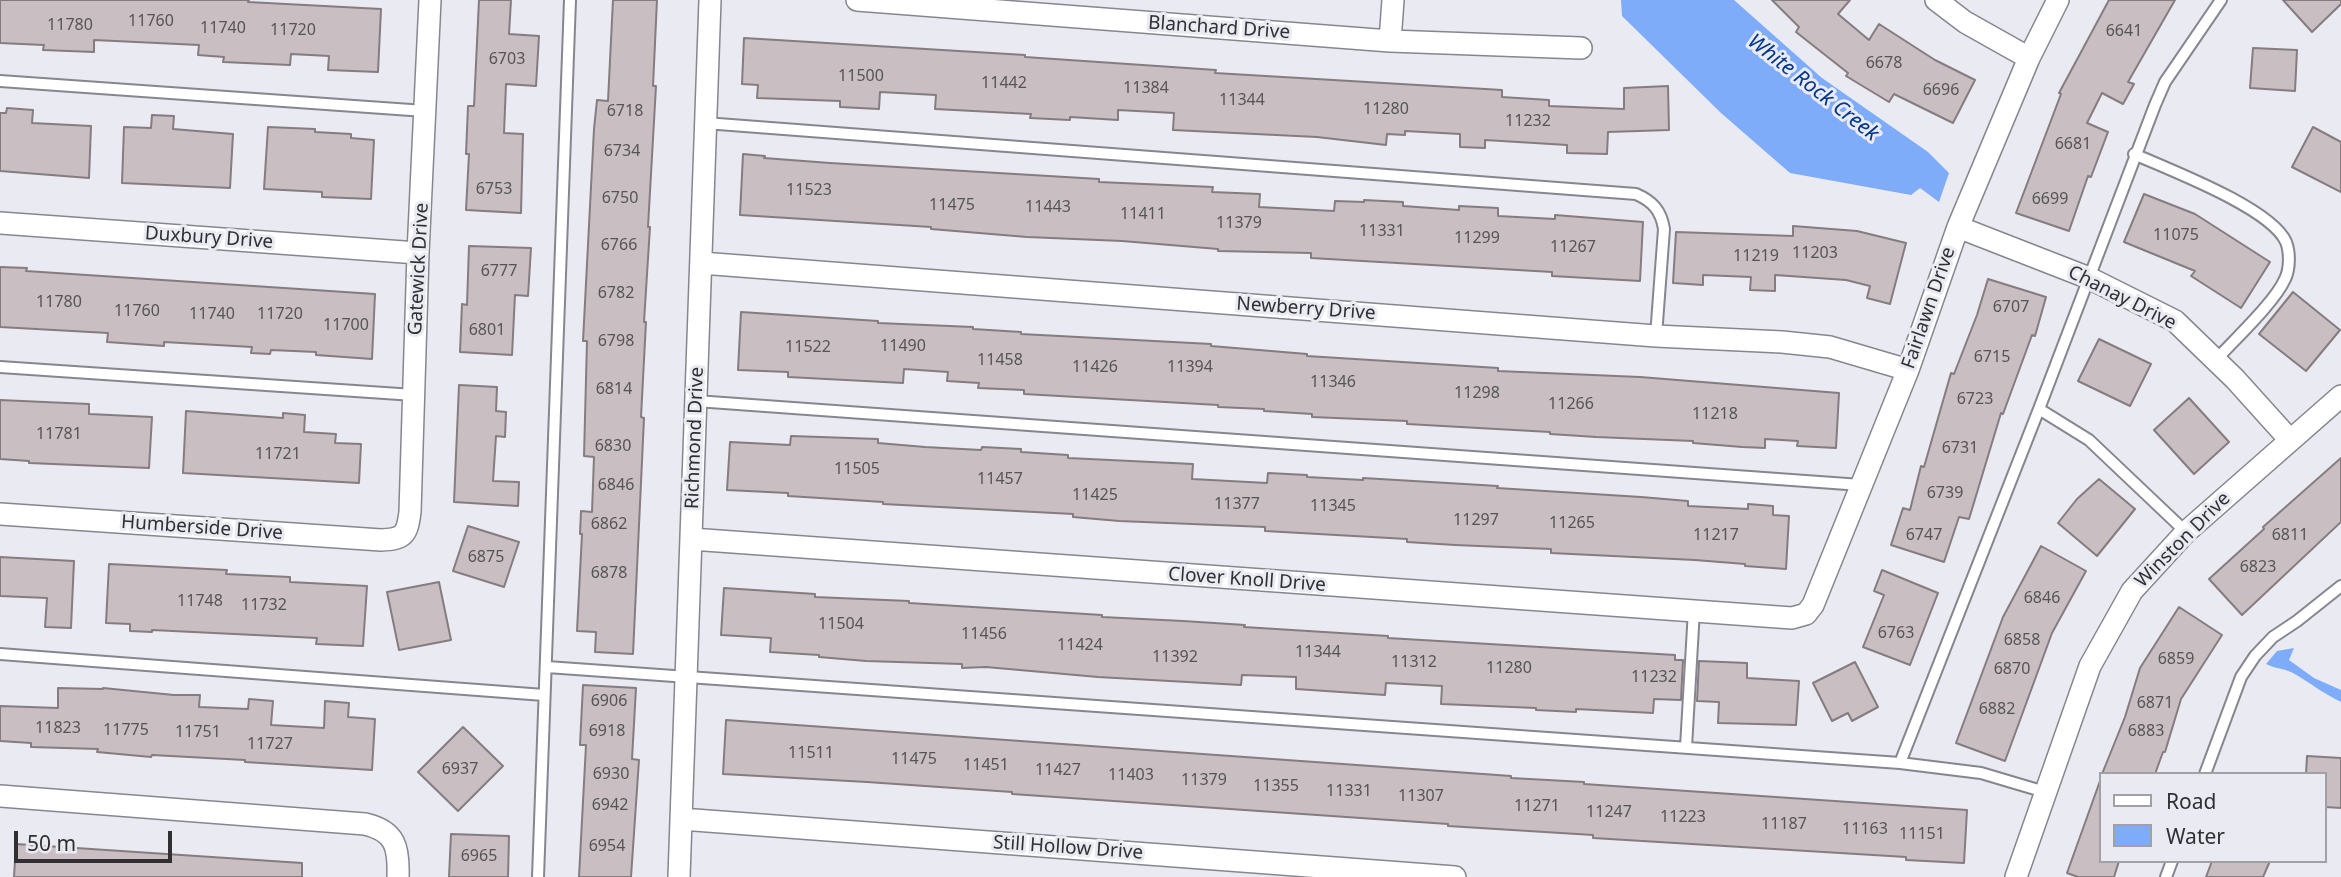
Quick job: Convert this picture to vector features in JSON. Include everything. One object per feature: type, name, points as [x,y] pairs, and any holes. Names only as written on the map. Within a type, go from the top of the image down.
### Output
[{"type":"street","name":"Gatewick Drive","points":[[402,536],[408,528],[410,512],[418,253],[430,0]]},
{"type":"street","name":"Richmond Drive","points":[[680,877],[710,0]]},
{"type":"street","name":"Blanchard Drive","points":[[857,0],[1390,41],[1581,48]]},
{"type":"street","points":[[1390,41],[1393,0]]},
{"type":"street","points":[[1936,0],[1965,22],[2029,58]]},
{"type":"street","name":"Fairlawn Drive","points":[[1802,616],[1813,605],[1908,370],[1958,227],[2029,58],[2058,0]]},
{"type":"street","name":"Duxbury Drive","points":[[0,223],[418,253]]},
{"type":"street","name":"Chanay Drive","points":[[1958,227],[2089,278],[2175,321],[2216,360],[2290,440]]},
{"type":"street","name":"Newberry Drive","points":[[701,263],[1656,336],[1782,342],[1830,347],[1908,370]]},
{"type":"street","name":"Winston Drive","points":[[2016,877],[2090,666],[2132,592],[2186,532],[2341,396]]},
{"type":"street","name":"Humberside Drive","points":[[0,514],[380,540],[393,540],[402,536]]},
{"type":"street","name":"Clover Knoll Drive","points":[[691,539],[1386,590],[1792,618],[1802,616]]},
{"type":"street","points":[[0,796],[365,824],[383,829],[390,835],[399,860],[398,877]]},
{"type":"street","name":"Still Hollow Drive","points":[[681,819],[1455,877]]},
{"type":"lane","points":[[538,877],[570,0]]},
{"type":"lane","points":[[1900,763],[2039,409],[2134,154],[2165,82],[2221,0]]},
{"type":"lane","points":[[0,81],[425,111]]},
{"type":"lane","points":[[705,122],[1636,194],[1654,204],[1661,215],[1664,229],[1656,336]]},
{"type":"lane","points":[[2134,154],[2259,213],[2286,243],[2288,267],[2282,284],[2216,360]]},
{"type":"lane","points":[[0,368],[414,396]]},
{"type":"lane","points":[[696,401],[1861,485]]},
{"type":"lane","points":[[2039,409],[2089,440],[2186,532]]},
{"type":"lane","points":[[2206,772],[2241,677],[2255,656],[2273,637],[2341,586]]},
{"type":"lane","points":[[1686,747],[1694,610]]},
{"type":"lane","points":[[0,654],[544,695]]},
{"type":"lane","points":[[547,667],[1900,763],[1981,773],[2045,792]]},
{"type":"water","name":"White Rock Creek","points":[[1621,0],[1734,0],[1822,78],[1928,152],[1949,173],[1939,202],[1920,188],[1911,195],[1790,173],[1721,113],[1622,16]]},
{"type":"water","points":[[2294,648],[2289,660],[2314,678],[2341,690],[2341,702],[2293,673],[2266,664],[2277,651]]},
{"type":"building","points":[[0,0],[249,0],[248,2],[381,9],[378,72],[328,70],[329,56],[291,54],[290,65],[223,62],[224,57],[198,55],[199,45],[94,40],[94,52],[43,50],[44,45],[0,43]]},
{"type":"building","points":[[479,0],[511,0],[509,34],[539,36],[536,86],[506,84],[504,133],[523,134],[521,213],[466,210],[468,106],[474,106]]},
{"type":"building","points":[[613,0],[657,0],[653,86],[656,86],[641,417],[644,418],[633,654],[595,652],[596,632],[577,631],[581,511],[592,512],[594,457],[584,456],[587,341],[583,341],[594,129],[597,100],[608,101]]},
{"type":"building","points":[[1772,0],[1850,0],[1838,14],[1869,40],[1879,24],[1935,60],[1975,80],[1953,123],[1894,94],[1889,102],[1846,76],[1848,73],[1796,32],[1799,27]]},
{"type":"building","points":[[2109,0],[2175,0],[2128,82],[2134,84],[2123,104],[2102,93],[2087,123],[2108,132],[2091,177],[2088,176],[2069,231],[2016,213],[2061,94],[2059,93]]},
{"type":"building","points":[[2283,0],[2341,0],[2341,4],[2312,32]]},
{"type":"building","points":[[744,38],[1025,55],[1216,70],[1215,73],[1502,90],[1502,97],[1549,100],[1549,106],[1624,109],[1624,88],[1668,86],[1669,130],[1608,132],[1607,154],[1567,153],[1567,145],[1485,140],[1485,148],[1460,147],[1460,134],[1405,131],[1405,135],[1387,134],[1386,145],[1317,137],[1173,130],[1174,113],[1118,110],[1118,120],[1030,118],[1031,114],[935,109],[936,95],[880,92],[879,109],[840,107],[840,101],[757,98],[758,85],[742,84]]},
{"type":"building","points":[[2253,48],[2297,50],[2295,91],[2250,88]]},
{"type":"building","points":[[7,108],[33,110],[32,123],[91,126],[89,178],[0,171],[0,113],[6,113]]},
{"type":"building","points":[[152,115],[174,116],[173,129],[233,134],[230,188],[122,183],[124,127],[151,128]]},
{"type":"building","points":[[268,127],[315,129],[315,132],[351,134],[351,138],[374,140],[371,199],[322,197],[322,192],[264,189]]},
{"type":"building","points":[[2313,127],[2341,142],[2341,192],[2292,167]]},
{"type":"building","points":[[743,154],[830,163],[1099,179],[1099,182],[1213,187],[1212,192],[1260,194],[1259,207],[1334,211],[1335,201],[1364,200],[1459,210],[1459,206],[1498,208],[1498,216],[1555,219],[1555,215],[1643,222],[1640,281],[1552,276],[1552,272],[1311,258],[1311,253],[1218,251],[1122,241],[1027,237],[931,227],[740,215]]},
{"type":"building","points":[[2144,194],[2195,214],[2270,262],[2241,308],[2191,276],[2195,271],[2124,242]]},
{"type":"building","points":[[1793,226],[1857,231],[1906,243],[1890,304],[1867,298],[1870,286],[1846,280],[1775,275],[1775,291],[1750,290],[1751,277],[1703,275],[1703,285],[1673,283],[1676,232],[1793,236]]},
{"type":"building","points":[[469,246],[531,248],[528,296],[515,295],[512,355],[460,352],[462,304],[467,305]]},
{"type":"building","points":[[0,267],[27,268],[26,271],[375,294],[372,359],[316,355],[316,352],[271,350],[270,354],[251,353],[252,347],[107,342],[108,333],[0,327]]},
{"type":"building","points":[[1988,279],[2046,297],[2035,336],[2032,335],[2003,414],[2001,413],[1969,519],[1959,517],[1944,562],[1891,545],[1903,508],[1910,510],[1951,373],[1954,374]]},
{"type":"building","points":[[2293,292],[2340,330],[2306,371],[2259,334]]},
{"type":"building","points":[[741,312],[878,323],[973,327],[1021,334],[1211,344],[1307,356],[1498,368],[1498,371],[1640,377],[1839,393],[1836,448],[1797,446],[1798,441],[1765,439],[1765,448],[1742,447],[1693,441],[1407,424],[1407,421],[1312,417],[1312,414],[1218,405],[1024,394],[1024,390],[978,388],[979,383],[947,381],[948,372],[904,369],[903,383],[788,377],[788,372],[738,370]]},
{"type":"building","points":[[2099,339],[2151,364],[2130,406],[2078,381]]},
{"type":"building","points":[[459,385],[497,387],[496,411],[506,412],[505,437],[496,436],[493,481],[519,482],[518,506],[454,502]]},
{"type":"building","points":[[2189,398],[2229,442],[2194,474],[2154,430]]},
{"type":"building","points":[[0,400],[89,404],[89,414],[152,417],[149,468],[29,463],[0,459]]},
{"type":"building","points":[[186,411],[283,418],[283,413],[305,415],[304,432],[336,434],[335,443],[361,444],[359,483],[183,473]]},
{"type":"building","points":[[791,436],[878,439],[878,443],[925,447],[1021,449],[1021,452],[1068,455],[1068,458],[1193,464],[1192,479],[1267,483],[1268,473],[1641,497],[1688,501],[1688,506],[1748,509],[1748,504],[1773,506],[1773,515],[1789,516],[1786,569],[1695,560],[1551,553],[1551,549],[1265,531],[1265,527],[1119,521],[1073,517],[1073,514],[883,504],[788,496],[788,493],[727,490],[730,442],[790,445]]},
{"type":"building","points":[[2341,458],[2341,522],[2242,615],[2209,579]]},
{"type":"building","points":[[2099,479],[2135,509],[2097,556],[2058,523],[2077,499]]},
{"type":"building","points":[[468,526],[519,542],[504,587],[453,571]]},
{"type":"building","points":[[2041,546],[2086,571],[2052,633],[2005,761],[1956,743],[2003,617]]},
{"type":"building","points":[[0,557],[74,561],[71,628],[45,627],[47,598],[0,596]]},
{"type":"building","points":[[109,564],[227,570],[226,574],[290,577],[290,582],[367,586],[363,646],[316,644],[317,638],[130,631],[130,624],[106,623]]},
{"type":"building","points":[[1882,570],[1938,593],[1910,665],[1863,647],[1884,595],[1874,591]]},
{"type":"building","points":[[439,582],[451,640],[399,650],[387,592]]},
{"type":"building","points":[[724,588],[815,594],[815,597],[909,601],[1102,617],[1245,625],[1244,627],[1388,638],[1675,655],[1675,660],[1683,660],[1681,700],[1654,699],[1653,713],[1536,710],[1441,704],[1442,686],[1386,683],[1385,695],[1296,689],[1296,677],[1242,675],[1241,685],[986,667],[962,668],[962,664],[866,661],[770,652],[771,638],[721,635]]},
{"type":"building","points":[[2179,607],[2222,635],[2181,699],[2165,752],[2156,772],[2103,772],[2125,717],[2140,668]]},
{"type":"building","points":[[1699,661],[1747,663],[1747,678],[1799,681],[1796,725],[1718,723],[1719,702],[1697,701]]},
{"type":"building","points":[[1855,662],[1878,707],[1852,721],[1848,713],[1832,721],[1813,683]]},
{"type":"building","points":[[583,685],[636,688],[632,759],[639,760],[631,877],[579,877],[586,745],[580,745]]},
{"type":"building","points":[[58,688],[103,688],[200,695],[199,707],[248,709],[249,699],[273,701],[271,725],[324,728],[325,701],[349,703],[348,717],[375,719],[372,770],[245,760],[151,757],[97,752],[98,749],[31,747],[31,743],[0,741],[0,706],[58,708]]},
{"type":"building","points":[[726,720],[1967,810],[1964,863],[1593,838],[1593,835],[1012,792],[723,774]]},
{"type":"building","points":[[463,727],[503,766],[458,811],[418,772]]},
{"type":"building","points":[[2307,756],[2341,758],[2341,808],[2327,807],[2327,772],[2306,772]]},
{"type":"building","points":[[2100,781],[2100,863],[2118,863],[2114,877],[2078,877],[2067,873]]},
{"type":"building","points":[[451,834],[509,836],[508,877],[449,877]]},
{"type":"building","points":[[16,844],[302,863],[302,877],[14,877]]},
{"type":"building","points":[[2211,863],[2269,863],[2263,877],[2206,877]]}]
